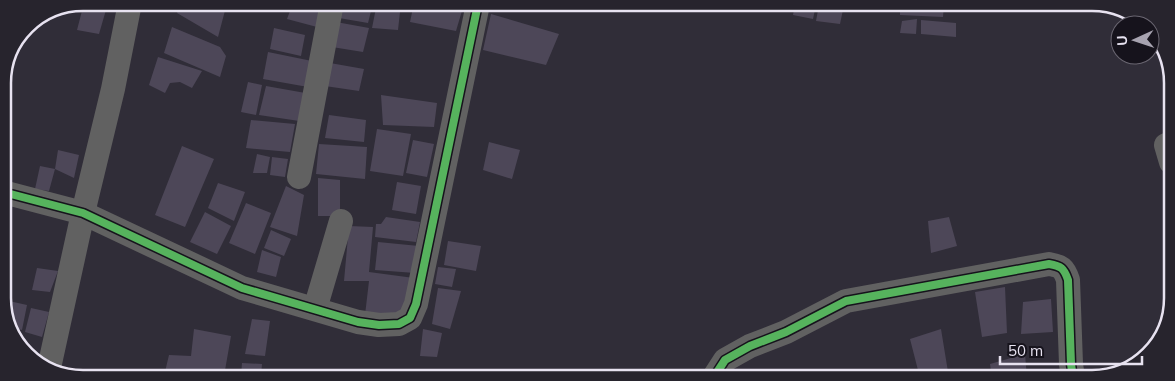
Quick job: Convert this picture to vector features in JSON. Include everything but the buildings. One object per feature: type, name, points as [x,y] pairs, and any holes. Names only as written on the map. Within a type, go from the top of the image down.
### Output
[{"type":"street","points":[[50,362],[113,89],[128,11]]},
{"type":"street","points":[[299,177],[330,11]]},
{"type":"street","points":[[11,194],[83,213],[242,288],[358,322],[379,325],[399,324],[410,318],[416,304],[476,11]]},
{"type":"street","points":[[315,309],[341,220]]},
{"type":"street","points":[[719,370],[725,360],[750,346],[786,332],[846,301],[1049,264],[1058,265],[1065,270],[1068,280],[1071,370]]},
{"type":"cycle path","points":[[11,194],[83,213],[242,288],[358,322],[379,325],[399,324],[410,318],[416,304],[477,11]]},
{"type":"cycle path","points":[[719,370],[725,360],[750,346],[786,332],[846,301],[1049,264],[1062,268],[1068,280],[1072,370]]}]
